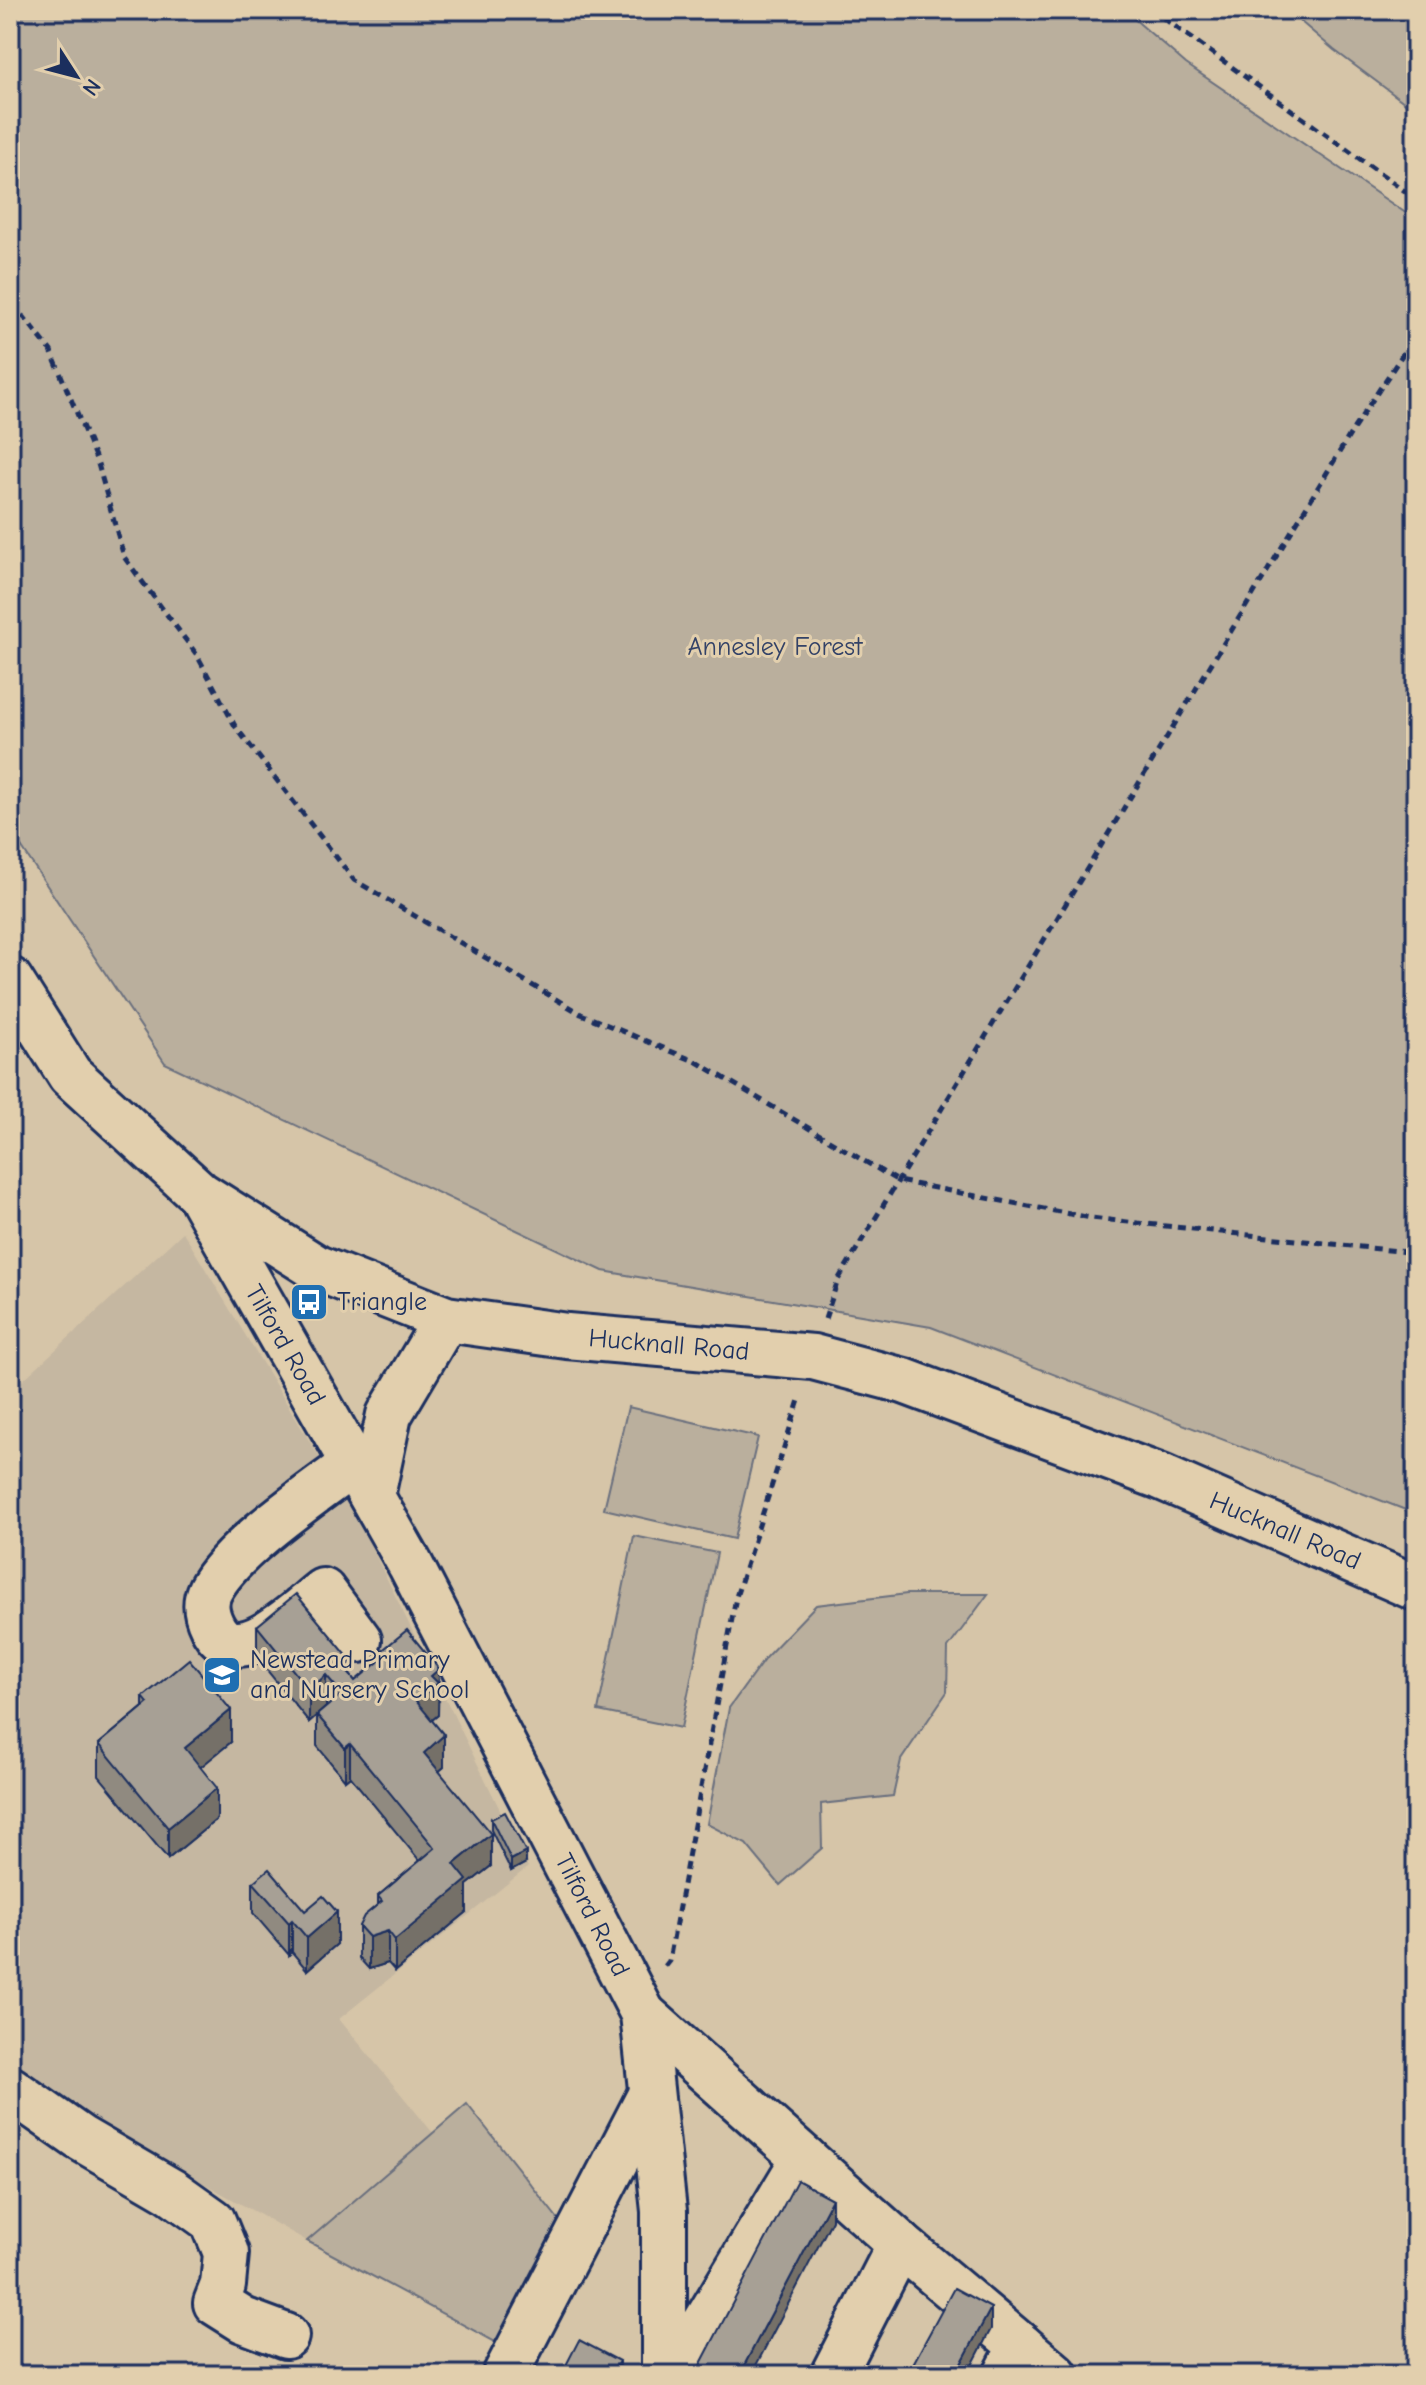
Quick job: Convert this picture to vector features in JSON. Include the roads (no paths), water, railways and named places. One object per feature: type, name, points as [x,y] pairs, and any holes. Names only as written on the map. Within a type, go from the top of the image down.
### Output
[{"type":"street","name":"Hucknall Road","points":[[10,980],[70,1075],[200,1194],[317,1268],[446,1319],[567,1336],[813,1357],[904,1381],[1161,1477],[1416,1588]]},
{"type":"street","name":"Tilford Road","points":[[200,1194],[410,1564],[643,2014],[664,2211],[664,2375]]},
{"type":"street","points":[[359,1640],[323,1591],[258,1641],[245,1645],[226,1641],[213,1629],[205,1609],[209,1591],[231,1563],[269,1528],[362,1480],[389,1415],[446,1319]]},
{"type":"street","points":[[643,2014],[900,2244],[1013,2360],[1055,2375]]},
{"type":"street","points":[[10,2089],[80,2138],[171,2191],[213,2221],[226,2253],[223,2285],[216,2303],[243,2320],[286,2336]]},
{"type":"street","points":[[505,2375],[651,2093]]},
{"type":"street","points":[[674,2375],[804,2158]]},
{"type":"street","points":[[833,2375],[900,2244]]},
{"type":"place","name":"Triangle","points":[[309,1302]]},
{"type":"place","name":"Newstead Primary and Nursery School","points":[[222,1675]]},
{"type":"park label","name":"Annesley Forest","points":[[775,647]]}]
